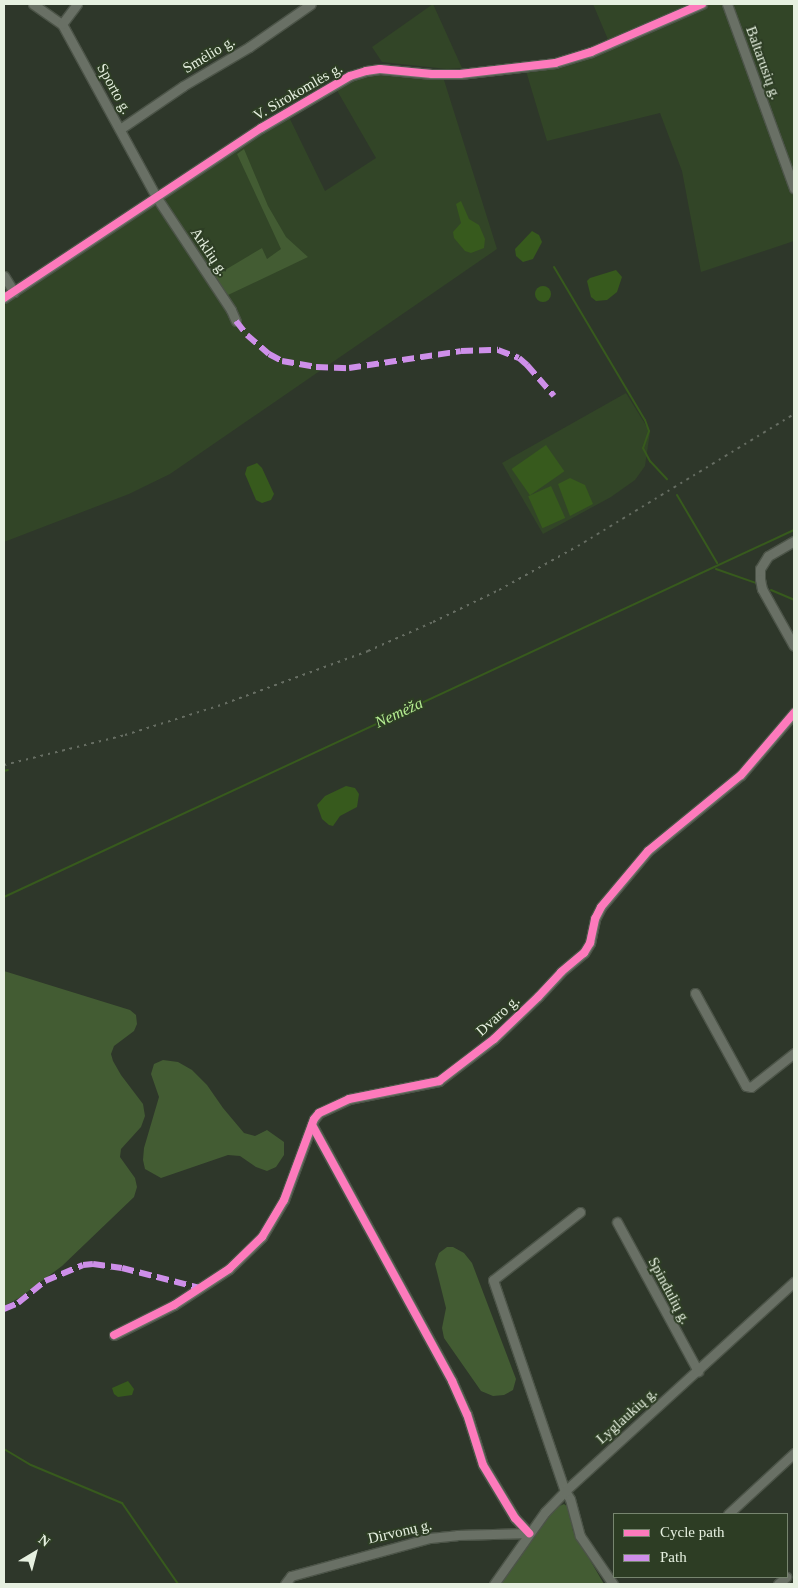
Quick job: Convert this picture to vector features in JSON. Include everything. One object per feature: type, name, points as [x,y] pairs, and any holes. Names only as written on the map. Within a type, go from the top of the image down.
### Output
[{"type":"street","name":"Sporto g.","points":[[33,4],[62,24],[157,198]]},
{"type":"street","points":[[62,24],[77,4]]},
{"type":"street","name":"Smėlio g.","points":[[120,129],[183,86],[249,47],[311,4]]},
{"type":"street","name":"V. Sirokomlės g.","points":[[4,298],[305,100],[330,86],[366,70],[380,69],[432,74],[460,74],[555,63],[591,52],[702,4]]},
{"type":"street","name":"Baltarusių g.","points":[[727,4],[794,188]]},
{"type":"street","name":"Arklių g.","points":[[157,198],[231,310],[236,322]]},
{"type":"street","points":[[4,276],[14,292]]},
{"type":"street","points":[[794,541],[768,556],[760,569],[760,579],[762,589],[794,646]]},
{"type":"street","name":"Dvaro g.","points":[[114,1335],[151,1318],[229,1269],[262,1237],[284,1200],[314,1119],[319,1113],[349,1099],[439,1081],[494,1039],[561,972],[584,953],[590,943],[595,919],[601,907],[648,851],[752,765],[779,729],[794,713]]},
{"type":"street","points":[[695,993],[742,1082],[746,1086],[751,1087],[794,1053]]},
{"type":"street","points":[[312,1125],[452,1381],[467,1414],[483,1464],[515,1518],[529,1533]]},
{"type":"street","points":[[580,1212],[493,1280],[565,1491],[570,1499],[580,1536],[613,1584]]},
{"type":"street","name":"Spindulių g.","points":[[617,1222],[698,1371]]},
{"type":"street","name":"Lyglaukių g.","points":[[494,1584],[545,1512],[565,1491],[794,1282]]},
{"type":"street","points":[[729,1513],[794,1453]]},
{"type":"street","name":"Dirvonų g.","points":[[285,1584],[290,1576],[430,1538],[457,1535],[529,1533]]},
{"type":"shaded area","points":[[433,4],[462,68],[447,69],[382,62],[372,47]]},
{"type":"shaded area","points":[[593,4],[794,4],[794,241],[701,272],[682,171],[660,113],[547,141],[526,71],[577,63],[612,49]]},
{"type":"shaded area","points":[[380,74],[444,80],[497,249],[170,474],[129,494],[4,542],[4,305],[289,117],[325,191],[376,158],[335,87],[363,76]]},
{"type":"shaded area","points":[[244,149],[268,206],[286,237],[308,257],[228,295],[215,276],[262,248],[267,259],[281,249],[237,154]]},
{"type":"shaded area","points":[[461,201],[469,219],[479,225],[485,239],[484,248],[471,253],[465,251],[454,238],[453,232],[461,223],[456,204]]},
{"type":"shaded area","points":[[532,231],[539,235],[542,242],[533,259],[523,262],[516,256],[515,249]]},
{"type":"shaded area","points":[[616,270],[622,277],[617,292],[607,300],[596,301],[591,297],[587,281],[590,278]]},
{"type":"shaded area","points":[[543,286],[551,294],[543,302],[535,294]]},
{"type":"shaded area","points":[[626,393],[650,432],[645,466],[635,480],[611,497],[543,534],[502,463]]},
{"type":"shaded area","points":[[546,445],[564,471],[530,495],[512,469]]},
{"type":"shaded area","points":[[257,463],[262,468],[274,494],[271,500],[262,503],[256,500],[245,474],[247,467]]},
{"type":"shaded area","points":[[570,478],[585,485],[593,504],[570,516],[558,484]]},
{"type":"shaded area","points":[[551,486],[565,518],[542,528],[528,496]]},
{"type":"shaded area","points":[[346,786],[355,788],[359,794],[357,807],[340,816],[333,826],[329,825],[322,819],[317,805],[325,796]]},
{"type":"shaded area","points":[[4,971],[130,1010],[136,1015],[137,1024],[134,1031],[114,1046],[111,1054],[121,1075],[143,1104],[145,1116],[141,1127],[121,1149],[120,1157],[135,1178],[137,1187],[134,1197],[62,1266],[19,1298],[4,1306]]},
{"type":"shaded area","points":[[163,1060],[178,1062],[192,1070],[207,1085],[244,1133],[255,1136],[267,1130],[284,1142],[284,1155],[276,1167],[267,1171],[256,1167],[240,1156],[228,1155],[161,1178],[145,1169],[143,1160],[144,1148],[159,1097],[151,1074],[154,1064]]},
{"type":"shaded area","points":[[447,1247],[453,1247],[464,1253],[472,1263],[516,1379],[513,1390],[504,1395],[493,1396],[481,1391],[444,1338],[442,1328],[446,1308],[435,1264],[439,1253]]},
{"type":"shaded area","points":[[128,1381],[134,1389],[132,1395],[118,1397],[114,1394],[112,1388]]},
{"type":"shaded area","points":[[564,1504],[568,1507],[573,1531],[604,1584],[499,1584],[553,1509]]},
{"type":"waterway","points":[[554,267],[645,420],[649,431],[643,448],[650,461],[667,479]]},
{"type":"waterway","points":[[677,495],[717,563]]},
{"type":"waterway","name":"Nemėža","points":[[4,897],[794,530]]},
{"type":"waterway","points":[[716,569],[756,583]]},
{"type":"waterway","points":[[771,590],[794,600]]},
{"type":"waterway","points":[[4,771],[8,770]]},
{"type":"waterway","points":[[4,1449],[31,1465],[122,1503],[178,1584]]},
{"type":"railway","points":[[4,765],[125,735],[218,706],[368,651],[499,590],[578,546],[794,414]]},
{"type":"marked path","points":[[236,321],[247,335],[269,354],[282,361],[316,367],[349,368],[461,351],[498,350],[519,358],[554,396]]},
{"type":"marked path","points":[[4,1309],[18,1303],[45,1281],[83,1265],[93,1264],[122,1268],[200,1288]]},
{"type":"cycle path","points":[[4,298],[261,128],[350,76],[380,69],[432,74],[460,74],[555,63],[591,52],[702,4]]},
{"type":"cycle path","points":[[114,1335],[174,1305],[229,1269],[262,1237],[284,1200],[314,1119],[319,1113],[349,1099],[439,1081],[494,1039],[561,972],[584,953],[590,943],[595,919],[601,907],[648,851],[741,775],[794,713]]},
{"type":"cycle path","points":[[312,1125],[452,1381],[467,1414],[483,1465],[515,1518],[529,1533]]}]
